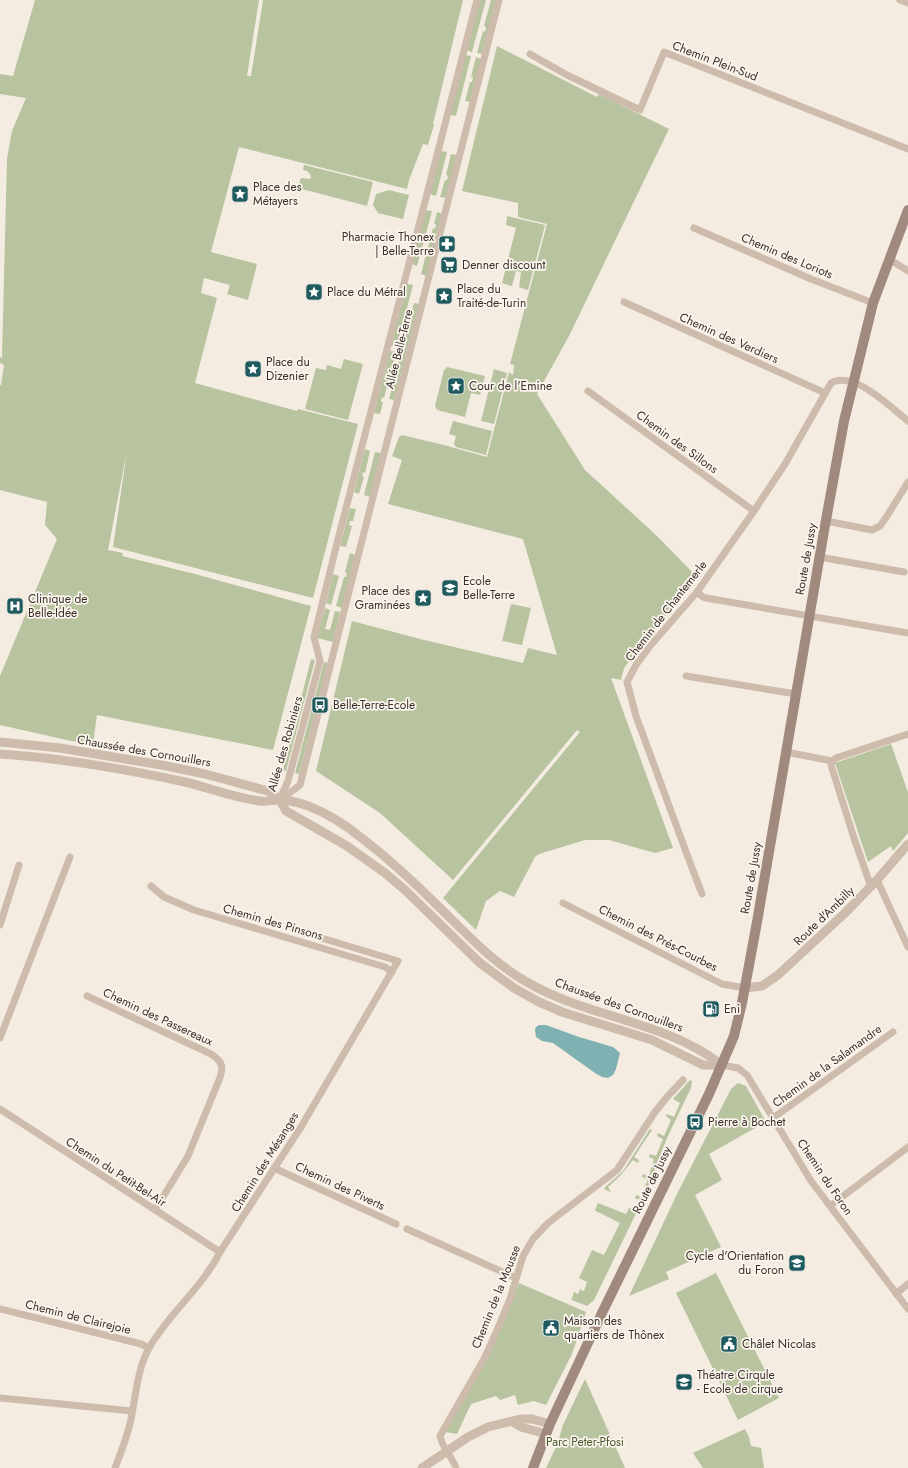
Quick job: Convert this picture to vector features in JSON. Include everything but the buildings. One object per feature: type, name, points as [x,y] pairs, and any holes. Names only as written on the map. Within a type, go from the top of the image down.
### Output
[{"type":"main road","name":"Route de Jussy","points":[[533,1468],[550,1424],[722,1065],[734,1036],[745,988],[842,428],[873,303],[908,210]]},
{"type":"street","name":"Allée Belle-Terre","points":[[314,637],[476,0]]},
{"type":"street","name":"Allée Belle-Terre","points":[[326,680],[499,0]]},
{"type":"street","points":[[900,0],[908,3]]},
{"type":"street","name":"Chemin Plein-Sud","points":[[530,54],[567,75],[640,110],[664,52],[908,149]]},
{"type":"street","name":"Chemin des Loriots","points":[[694,228],[811,279],[873,303]]},
{"type":"street","points":[[889,258],[908,271]]},
{"type":"street","name":"Chemin des Verdiers","points":[[624,302],[825,393]]},
{"type":"street","name":"Chemin de Chantemerle","points":[[702,894],[636,716],[628,682],[636,665],[650,646],[697,592],[754,510],[789,458],[831,383],[842,380],[853,382]]},
{"type":"street","points":[[853,382],[865,387],[908,421]]},
{"type":"street","name":"Chemin des Sillons","points":[[588,391],[754,510]]},
{"type":"street","points":[[826,521],[872,530],[880,526],[888,516],[908,482]]},
{"type":"street","points":[[819,556],[904,572]]},
{"type":"street","points":[[697,592],[703,597],[908,633]]},
{"type":"street","name":"Allée des Robiniers","points":[[280,800],[288,781],[320,661],[314,637]]},
{"type":"street","points":[[686,676],[796,694]]},
{"type":"street","name":"Allée des Robiniers","points":[[280,800],[300,784],[326,680]]},
{"type":"street","points":[[908,734],[836,758],[831,765],[861,859],[908,947]]},
{"type":"street","name":"Chaussée des Cornouillers","points":[[0,742],[60,748],[167,766],[205,774],[268,791],[280,800],[286,811],[347,846],[385,873],[405,890],[480,963],[514,988],[539,1002],[562,1012],[652,1040],[703,1065],[722,1065]]},
{"type":"street","points":[[786,752],[832,762]]},
{"type":"street","name":"Chaussée des Cornouillers","points":[[0,754],[27,756],[82,764],[161,778],[259,801],[280,800],[307,805],[342,824],[390,860],[492,957],[524,980],[561,999],[648,1026],[676,1037],[709,1055],[722,1065]]},
{"type":"street","name":"Route d'Ambilly","points":[[745,988],[762,986],[778,975],[845,914],[874,884],[908,844]]},
{"type":"street","points":[[0,1038],[70,857]]},
{"type":"street","points":[[0,925],[19,864]]},
{"type":"street","name":"Chemin des Pinsons","points":[[151,886],[164,897],[194,910],[385,967],[392,972]]},
{"type":"street","name":"Chemin des Prés-Courbes","points":[[563,903],[722,984],[745,988]]},
{"type":"street","points":[[298,930],[398,961],[392,972]]},
{"type":"street","name":"Chemin des Mésanges","points":[[115,1468],[128,1431],[141,1368],[149,1348],[164,1325],[203,1280],[212,1267],[220,1252],[301,1127],[392,972]]},
{"type":"street","name":"Chemin des Passereaux","points":[[87,996],[211,1054],[222,1064],[219,1080],[188,1156],[155,1210]]},
{"type":"street","name":"Chemin de la Salamandre","points":[[773,1118],[893,1032]]},
{"type":"street","name":"Chemin du Foron","points":[[722,1065],[738,1068],[747,1075],[812,1181],[908,1309]]},
{"type":"street","name":"Chemin de la Mousse","points":[[456,1468],[451,1456],[441,1444],[440,1436],[442,1430],[484,1359],[495,1336],[510,1299],[523,1256],[533,1238],[548,1223],[617,1170],[655,1112],[683,1080]]},
{"type":"street","name":"Chemin du Petit-Bel-Air","points":[[0,1109],[220,1252]]},
{"type":"street","points":[[830,1206],[908,1147]]},
{"type":"street","name":"Chemin des Piverts","points":[[274,1168],[396,1224]]},
{"type":"street","points":[[407,1229],[516,1278]]},
{"type":"street","points":[[896,1294],[908,1284]]},
{"type":"street","name":"Chemin de Clairejoie","points":[[0,1309],[141,1344],[149,1348]]},
{"type":"street","points":[[0,1398],[132,1411]]},
{"type":"street","points":[[422,1468],[478,1431],[498,1424],[513,1422],[521,1419],[532,1419],[550,1424]]},
{"type":"street","points":[[513,1422],[521,1427],[546,1434]]},
{"type":"green space","points":[[35,0],[259,0],[247,76],[251,76],[263,0],[463,0],[433,124],[434,125],[428,145],[423,144],[407,189],[239,147],[211,252],[257,264],[248,300],[227,294],[230,285],[204,278],[201,293],[217,298],[195,383],[297,411],[298,409],[358,424],[313,598],[113,547],[127,451],[108,550],[123,553],[122,556],[195,574],[311,606],[273,750],[97,715],[93,744],[71,741],[0,725],[0,676],[57,539],[45,525],[47,502],[0,490],[0,385],[4,365],[0,363],[0,357],[2,358],[7,158],[12,131],[26,98],[0,94],[0,74],[13,76]]},
{"type":"green space","points":[[479,0],[486,0],[472,52],[466,50]]},
{"type":"green space","points":[[491,0],[496,0],[482,54],[477,53],[483,31],[485,32],[486,27],[484,26]]},
{"type":"green space","points":[[497,46],[597,97],[599,94],[669,129],[570,334],[537,394],[585,470],[656,535],[696,576],[624,668],[621,680],[611,678],[673,848],[655,853],[609,840],[585,840],[539,854],[535,857],[514,897],[500,891],[486,901],[476,930],[443,898],[580,732],[577,730],[453,880],[380,813],[316,771],[352,621],[424,640],[523,663],[528,648],[557,655],[523,539],[388,504],[402,460],[392,456],[399,437],[402,435],[487,457],[509,372],[513,375],[514,365],[510,364],[547,224],[518,217],[518,203],[462,191]]},
{"type":"green space","points":[[465,55],[471,56],[456,116],[450,115]]},
{"type":"green space","points":[[476,57],[481,59],[470,102],[465,101],[470,82],[472,82],[473,77],[471,77]]},
{"type":"green space","points":[[441,151],[447,152],[436,196],[430,194]]},
{"type":"green space","points":[[451,154],[457,155],[446,198],[440,197],[445,180],[447,180],[448,176],[446,175]]},
{"type":"green space","points":[[304,165],[373,182],[367,206],[298,188],[301,178],[310,179],[311,175],[307,171],[303,170]]},
{"type":"green space","points":[[389,190],[409,195],[403,219],[378,213],[373,205],[376,194]]},
{"type":"green space","points":[[426,210],[432,211],[417,266],[412,264]]},
{"type":"green space","points":[[437,212],[442,214],[426,276],[421,274],[433,228],[435,229],[436,224],[434,224]]},
{"type":"green space","points":[[507,216],[545,225],[528,290],[519,287],[521,272],[516,271],[512,286],[502,283],[516,228],[506,225]]},
{"type":"green space","points":[[407,284],[413,285],[397,347],[391,346]]},
{"type":"green space","points":[[414,303],[419,304],[394,400],[389,399],[401,354],[403,354],[404,349],[402,348]]},
{"type":"green space","points":[[390,351],[396,352],[384,398],[382,397],[381,402],[383,402],[380,414],[374,413]]},
{"type":"green space","points":[[344,359],[363,364],[348,420],[305,409],[316,368],[326,370],[327,365],[341,369]]},
{"type":"green space","points":[[447,367],[485,376],[480,395],[471,393],[465,417],[437,410],[435,406],[444,370]]},
{"type":"green space","points":[[494,369],[507,373],[494,424],[481,421]]},
{"type":"green space","points":[[453,421],[492,431],[486,455],[456,447],[454,444],[456,436],[449,434]]},
{"type":"green space","points":[[365,449],[370,451],[365,473],[363,472],[362,476],[364,477],[359,494],[354,492]]},
{"type":"green space","points":[[375,452],[381,453],[370,497],[364,495]]},
{"type":"green space","points":[[350,508],[356,509],[353,521],[350,521],[349,525],[352,526],[346,547],[340,546]]},
{"type":"green space","points":[[350,553],[355,555],[342,608],[336,606],[344,577],[346,577],[347,573],[345,572]]},
{"type":"green space","points":[[333,574],[339,576],[331,605],[326,603]]},
{"type":"green space","points":[[511,604],[531,608],[522,645],[502,641]]},
{"type":"green space","points":[[325,608],[330,610],[325,629],[330,630],[335,611],[340,612],[333,642],[317,638]]},
{"type":"green space","points":[[311,659],[315,660],[286,771],[283,770]]},
{"type":"green space","points":[[324,662],[328,663],[299,774],[295,773]]},
{"type":"green space","points":[[891,744],[908,792],[908,833],[893,851],[891,846],[868,862],[835,763]]},
{"type":"green space","points":[[690,1080],[692,1081],[691,1088],[667,1138],[644,1197],[594,1300],[587,1306],[572,1300],[574,1292],[578,1294],[580,1289],[584,1291],[587,1282],[579,1278],[592,1250],[604,1255],[620,1223],[596,1211],[595,1210],[598,1203],[626,1214],[629,1208],[635,1210],[640,1200],[635,1198],[636,1195],[641,1197],[648,1179],[642,1177],[643,1174],[649,1176],[654,1159],[649,1157],[650,1154],[656,1156],[663,1139],[657,1136],[658,1133],[664,1136],[671,1120],[666,1116],[667,1114],[674,1117],[680,1103],[673,1099]]},
{"type":"green space","points":[[738,1083],[746,1086],[766,1122],[709,1154],[722,1180],[695,1195],[721,1247],[666,1272],[669,1279],[629,1296],[678,1192],[731,1089]]},
{"type":"green space","points":[[650,1129],[652,1130],[634,1157],[639,1160],[638,1163],[633,1160],[621,1175],[608,1187],[611,1192],[606,1190],[604,1188],[623,1171]]},
{"type":"green space","points":[[716,1273],[779,1398],[738,1420],[676,1293]]},
{"type":"green space","points":[[519,1283],[586,1312],[572,1354],[546,1405],[534,1401],[518,1405],[515,1395],[500,1400],[496,1396],[471,1404],[457,1434],[445,1432],[505,1320]]},
{"type":"green space","name":"Parc Peter-Pfosi","points":[[585,1379],[625,1468],[546,1468],[557,1445],[563,1425]]},
{"type":"green space","points":[[745,1429],[751,1446],[761,1448],[764,1468],[703,1468],[693,1453]]},
{"type":"water","points":[[539,1025],[546,1025],[613,1047],[620,1053],[613,1075],[608,1078],[602,1077],[553,1043],[542,1041],[536,1037],[535,1030]]},
{"type":"place","name":"Place des Métayers","points":[[240,194]]},
{"type":"place","name":"Pharmacie Thonex | Belle-Terre","points":[[447,244]]},
{"type":"place","name":"Denner discount","points":[[449,265]]},
{"type":"place","name":"Place du Métral","points":[[314,292]]},
{"type":"place","name":"Place du Traité-de-Turin","points":[[444,296]]},
{"type":"place","name":"Place du Dizenier","points":[[253,369]]},
{"type":"place","name":"Cour de l'Emine","points":[[456,386]]},
{"type":"place","name":"Ecole Belle-Terre","points":[[450,588]]},
{"type":"place","name":"Place des Graminées","points":[[423,598]]},
{"type":"place","name":"Clinique de Belle-Idée","points":[[15,606]]},
{"type":"place","name":"Belle-Terre-Ecole","points":[[320,705]]},
{"type":"place","name":"Eni","points":[[711,1009]]},
{"type":"place","name":"Pierre à Bochet","points":[[695,1122]]},
{"type":"place","name":"Cycle d'Orientation du Foron","points":[[797,1263]]},
{"type":"place","name":"Maison des quartiers de Thônex","points":[[551,1328]]},
{"type":"place","name":"Châlet Nicolas","points":[[729,1344]]},
{"type":"place","name":"Théatre Cirqule - Ecole de cirque","points":[[684,1382]]}]
